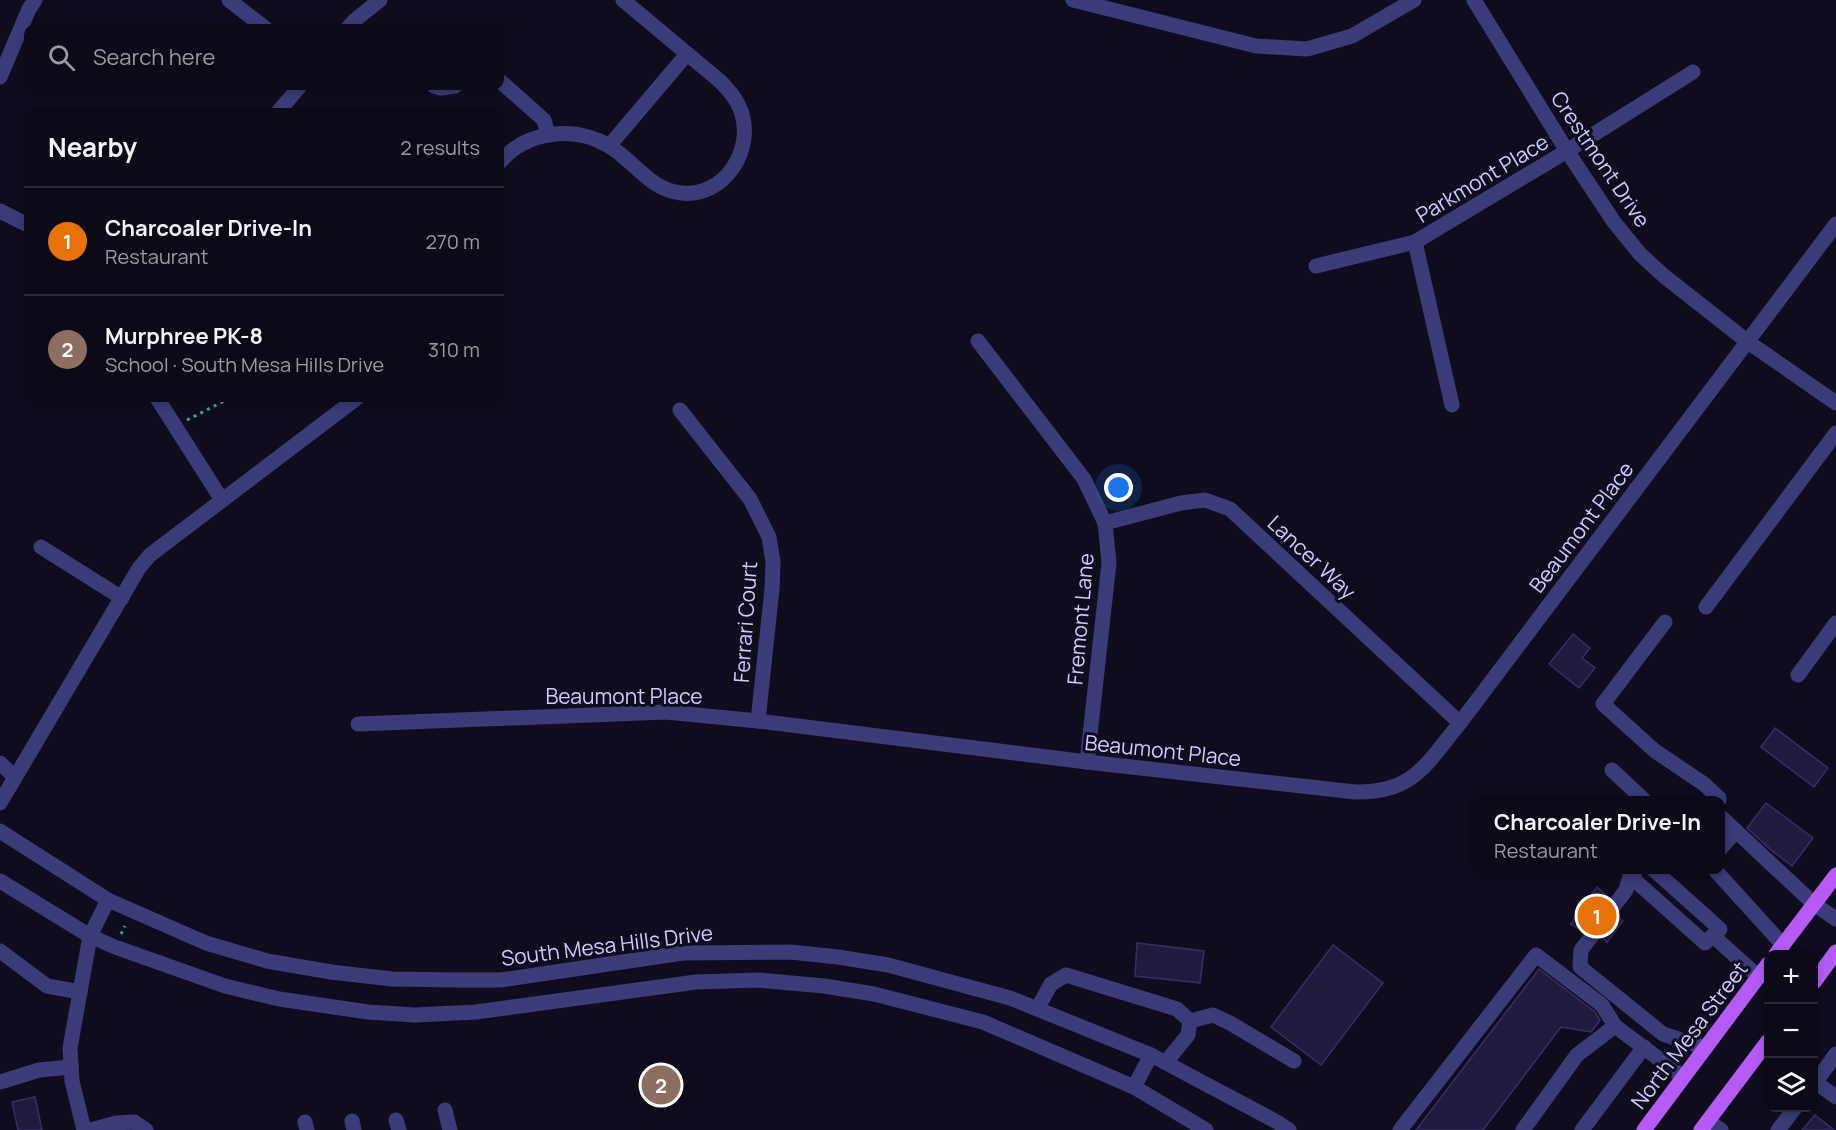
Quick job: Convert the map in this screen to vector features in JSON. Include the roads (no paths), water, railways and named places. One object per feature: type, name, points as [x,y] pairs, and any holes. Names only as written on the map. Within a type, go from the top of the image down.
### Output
[{"type":"main road","points":[[1780,950],[1836,875]]},
{"type":"main road","points":[[1818,977],[1836,952]]},
{"type":"main road","name":"North Mesa Street","points":[[1644,1130],[1764,971]]},
{"type":"main road","points":[[1704,1126],[1764,1046]]},
{"type":"street","points":[[0,77],[35,0]]},
{"type":"street","points":[[229,0],[260,24]]},
{"type":"street","points":[[358,24],[380,0]]},
{"type":"street","points":[[504,157],[524,142],[548,134],[566,134],[593,139],[609,146],[657,185],[681,193],[709,188],[721,182],[732,171],[743,141],[742,113],[735,97],[721,81],[623,0]]},
{"type":"street","points":[[1073,0],[1256,46],[1307,49],[1352,36],[1414,0]]},
{"type":"street","name":"Crestmont Drive","points":[[1474,0],[1567,151],[1614,222],[1640,254],[1664,276],[1748,342],[1836,402]]},
{"type":"street","points":[[609,146],[687,54]]},
{"type":"street","name":"Parkmont Place","points":[[1316,266],[1415,242],[1693,72]]},
{"type":"street","points":[[504,85],[544,120],[548,134]]},
{"type":"street","points":[[281,108],[297,90]]},
{"type":"street","points":[[0,211],[24,223]]},
{"type":"street","name":"Beaumont Place","points":[[358,724],[666,712],[1343,791],[1374,793],[1393,788],[1411,779],[1422,769],[1460,723],[1836,224]]},
{"type":"street","name":"Parkmont Place","points":[[1415,242],[1452,405]]},
{"type":"street","name":"Fremont Lane","points":[[978,341],[1084,479],[1105,523],[1109,563],[1087,762]]},
{"type":"street","points":[[160,402],[222,500]]},
{"type":"street","points":[[0,803],[140,568],[150,555],[352,402]]},
{"type":"street","name":"Ferrari Court","points":[[680,410],[750,499],[769,537],[772,589],[758,721]]},
{"type":"street","points":[[1706,607],[1836,432]]},
{"type":"street","name":"Lancer Way","points":[[1105,523],[1181,503],[1205,500],[1230,509],[1460,723]]},
{"type":"street","points":[[41,547],[122,598]]},
{"type":"street","points":[[1665,622],[1603,704],[1655,751],[1704,784],[1717,796]]},
{"type":"street","points":[[1798,675],[1836,622]]},
{"type":"street","points":[[0,763],[15,777]]},
{"type":"street","points":[[1612,770],[1639,796]]},
{"type":"street","points":[[1725,821],[1814,904],[1836,919]]},
{"type":"street","name":"South Mesa Hills Drive","points":[[0,831],[108,900],[206,943],[267,962],[341,974],[392,980],[501,980],[683,953],[791,952],[888,965],[1000,995],[1151,1055],[1289,1130]]},
{"type":"street","points":[[1725,843],[1736,831]]},
{"type":"street","points":[[1610,911],[1626,890],[1633,874]]},
{"type":"street","points":[[1634,874],[1706,943],[1720,929],[1658,874]]},
{"type":"street","points":[[1718,874],[1780,950]]},
{"type":"street","points":[[1,883],[90,936],[225,986],[279,999],[415,1015],[476,1012],[696,982],[758,980],[824,986],[874,994],[983,1022],[1134,1087],[1206,1130]]},
{"type":"street","points":[[84,1130],[72,1081],[70,1048],[90,936],[108,900]]},
{"type":"street","points":[[1595,932],[1581,950],[1580,967],[1663,1034],[1706,1048]]},
{"type":"street","points":[[1713,936],[1764,971]]},
{"type":"street","points":[[0,951],[47,986],[80,993]]},
{"type":"street","points":[[1400,1130],[1536,955],[1602,1005],[1615,1026],[1683,1077]]},
{"type":"street","points":[[1036,1009],[1050,984],[1066,975],[1178,1009],[1190,1021]]},
{"type":"street","points":[[1190,1021],[1213,1015],[1294,1061]]},
{"type":"street","points":[[1166,1062],[1188,1035],[1190,1021]]},
{"type":"street","points":[[1523,1130],[1577,1055],[1615,1026]]},
{"type":"street","points":[[1582,1130],[1644,1047]]},
{"type":"street","points":[[1818,1078],[1836,1054]]},
{"type":"street","points":[[1134,1087],[1151,1055]]},
{"type":"street","points":[[0,1082],[39,1070],[71,1067]]},
{"type":"street","points":[[1818,1086],[1836,1097]]},
{"type":"street","points":[[445,1110],[450,1130]]},
{"type":"street","points":[[1778,1130],[1792,1112]]},
{"type":"street","points":[[91,1130],[134,1122],[146,1130]]},
{"type":"street","points":[[1704,1126],[1721,1130]]},
{"type":"tunnel","points":[[1595,932],[1610,911]]},
{"type":"place","name":"Charcoaler Drive-In","points":[[1597,916]]},
{"type":"place","name":"Murphree PK-8","points":[[661,1085]]}]
